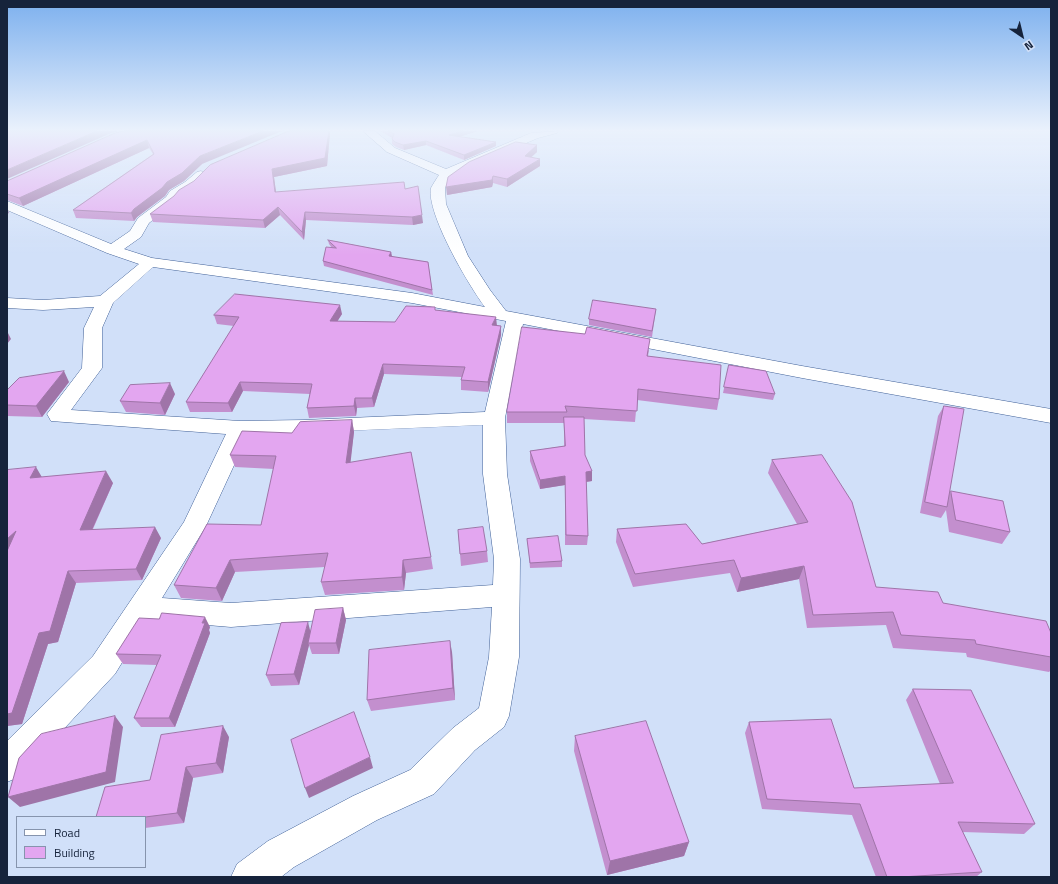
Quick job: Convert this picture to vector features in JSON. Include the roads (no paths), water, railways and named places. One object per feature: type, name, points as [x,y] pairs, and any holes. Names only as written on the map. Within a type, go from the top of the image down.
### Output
[{"type":"street","points":[[112,250],[136,234],[143,221],[171,200],[175,194],[190,185],[203,172]]},
{"type":"street","points":[[446,173],[438,188],[442,210],[460,256],[483,293],[508,316]]},
{"type":"street","points":[[7,206],[112,250],[150,262],[412,298],[802,372],[1051,416]]},
{"type":"street","points":[[150,262],[105,301],[93,328],[92,368],[58,416],[240,428],[304,427],[494,418]]},
{"type":"street","points":[[7,303],[43,305],[105,301]]},
{"type":"street","points":[[250,877],[281,854],[365,808],[422,782],[464,739],[493,716],[504,657],[507,559],[494,474],[494,418],[508,316]]},
{"type":"street","points":[[7,765],[104,665],[194,526],[240,428]]},
{"type":"street","points":[[141,608],[190,613],[232,614],[506,595]]}]
